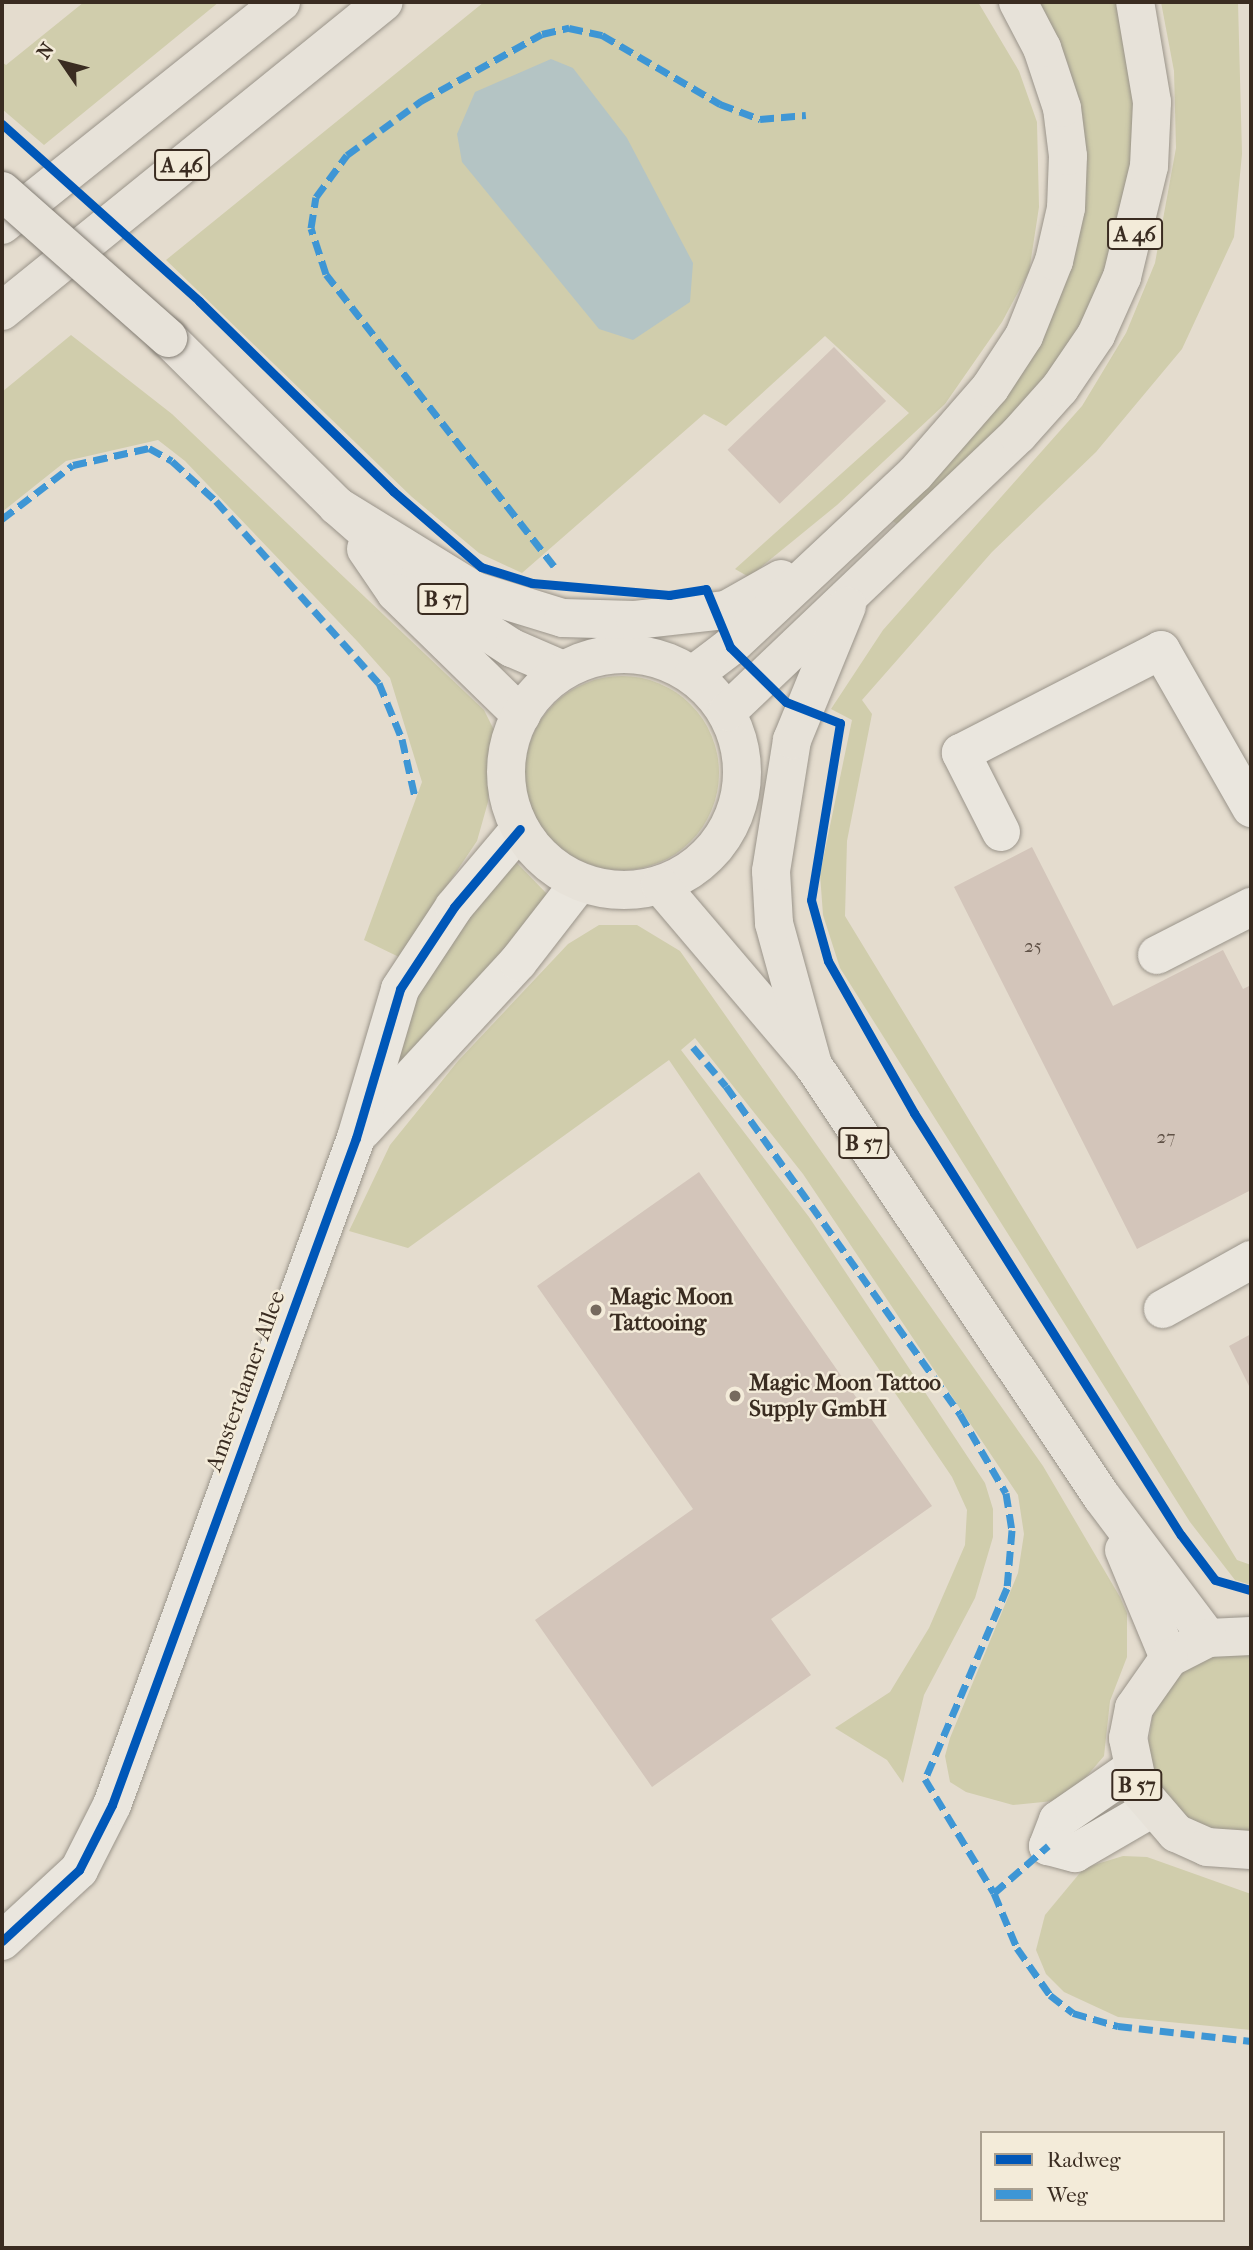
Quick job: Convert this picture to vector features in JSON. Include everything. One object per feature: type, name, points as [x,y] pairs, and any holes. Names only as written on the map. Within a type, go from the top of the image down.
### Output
[{"type":"main road","points":[[2,225],[281,2]]},
{"type":"main road","points":[[373,11],[396,2]]},
{"type":"main road","points":[[692,675],[730,647],[828,552],[915,474],[990,388],[1024,336],[1044,291],[1066,208],[1068,156],[1062,108],[1042,48],[1018,2]]},
{"type":"main road","name":"A 46","points":[[854,592],[1018,435],[1060,388],[1096,335],[1141,217],[1152,102],[1135,2]]},
{"type":"main road","name":"A 46","points":[[2,311],[373,11]]},
{"type":"main road","name":"B 57","points":[[2,191],[167,338],[337,506],[464,617],[512,648],[563,670]]},
{"type":"main road","points":[[337,506],[475,591],[563,618],[635,620],[726,610],[828,552]]},
{"type":"main road","name":"B 57","points":[[337,506],[396,593],[521,715]]},
{"type":"main road","points":[[727,712],[854,592]]},
{"type":"main road","points":[[813,1065],[774,923],[771,872],[792,740],[854,592]]},
{"type":"main road","points":[[621,653],[656,658],[692,675],[727,712],[739,742],[742,777],[736,813],[715,848],[676,877],[625,891],[580,882],[538,854],[520,829],[505,769],[521,715],[537,692],[563,670],[621,653]]},
{"type":"main road","name":"B 57","points":[[676,877],[759,996],[813,1065],[1102,1497],[1208,1638]]},
{"type":"main road","name":"B 57","points":[[1102,1497],[1169,1658]]},
{"type":"main road","name":"B 57","points":[[1251,1636],[1208,1638],[1169,1658],[1134,1708],[1128,1738],[1132,1769],[1151,1809],[1176,1833],[1207,1847],[1251,1850]]},
{"type":"street","points":[[1001,831],[961,753],[1161,650],[1251,808]]},
{"type":"street","name":"Amsterdamer Allee","points":[[2,1941],[79,1870],[112,1805],[356,1138],[400,989],[454,907],[520,829]]},
{"type":"street","name":"Amsterdamer Allee","points":[[356,1138],[518,962],[580,882]]},
{"type":"street","points":[[1157,954],[1251,907]]},
{"type":"street","points":[[1163,1309],[1251,1260]]},
{"type":"street","points":[[1132,1769],[1058,1820],[1048,1846],[1075,1853],[1151,1809]]},
{"type":"shaded area","points":[[84,2],[219,2],[44,145],[2,109],[2,62],[6,65]]},
{"type":"shaded area","points":[[484,2],[978,2],[1019,71],[1037,122],[1039,207],[1029,272],[1002,322],[945,404],[837,505],[749,577],[735,569],[909,413],[825,336],[726,426],[704,414],[522,573],[479,553],[412,497],[166,260]]},
{"type":"shaded area","points":[[1037,2],[1121,2],[1138,130],[1095,314],[1033,404],[905,529],[885,516],[1017,375],[1082,124],[1068,64]]},
{"type":"shaded area","points":[[1161,2],[1238,2],[1242,154],[1234,237],[1182,349],[1096,452],[992,552],[862,700],[872,714],[847,841],[845,916],[1237,1560],[1251,1565],[1251,1585],[1235,1580],[1190,1522],[840,968],[823,915],[820,874],[852,720],[831,709],[883,630],[1082,406],[1126,333],[1155,263],[1176,148],[1174,71]]},
{"type":"shaded area","points":[[551,59],[573,68],[627,138],[693,263],[690,302],[633,340],[599,329],[462,162],[457,134],[475,92]]},
{"type":"shaded area","points":[[71,335],[172,414],[484,710],[494,730],[488,802],[477,841],[399,957],[364,940],[422,782],[390,678],[358,642],[185,461],[158,440],[66,461],[2,512],[2,392]]},
{"type":"shaded area","points":[[622,676],[659,684],[676,692],[690,705],[703,719],[711,736],[719,773],[711,810],[703,827],[690,841],[676,854],[659,862],[622,870],[585,862],[568,854],[554,841],[541,827],[533,810],[525,773],[533,736],[541,719],[554,705],[568,692],[585,684]]},
{"type":"shaded area","points":[[515,861],[549,896],[386,1086],[415,997],[440,953]]},
{"type":"shaded area","points":[[599,925],[637,925],[680,951],[1043,1466],[1120,1597],[1127,1613],[1127,1657],[1110,1701],[1104,1756],[1074,1791],[1053,1801],[1013,1805],[966,1792],[950,1782],[945,1756],[950,1738],[1018,1573],[1024,1534],[1018,1495],[803,1174],[695,1038],[681,1050],[809,1217],[985,1483],[993,1509],[993,1537],[975,1598],[924,1695],[903,1783],[887,1760],[835,1728],[890,1692],[929,1628],[965,1545],[967,1510],[952,1477],[669,1060],[408,1248],[349,1231],[390,1145],[458,1061],[568,944]]},
{"type":"shaded area","points":[[1251,1652],[1251,1833],[1248,1834],[1201,1826],[1181,1814],[1153,1776],[1147,1753],[1154,1706],[1184,1669],[1204,1657]]},
{"type":"shaded area","points":[[1123,1856],[1147,1857],[1251,1894],[1251,2030],[1118,2017],[1064,1992],[1046,1974],[1036,1950],[1045,1915],[1084,1868]]},
{"type":"building","points":[[834,347],[886,401],[780,504],[728,450]]},
{"type":"building","points":[[1032,847],[1113,1006],[1223,950],[1243,989],[1251,985],[1251,1190],[1137,1249],[954,887]]},
{"type":"building","name":"Magic Moon Tattoo Supply GmbH","points":[[699,1172],[932,1506],[771,1619],[811,1675],[652,1787],[535,1620],[693,1509],[537,1286]]},
{"type":"building","points":[[1251,1334],[1251,1390],[1229,1346]]},
{"type":"marked path","points":[[554,566],[326,274],[311,228],[316,197],[347,155],[421,101],[542,34],[569,28],[602,35],[720,104],[760,119],[806,115]]},
{"type":"marked path","points":[[2,519],[73,465],[149,448],[172,461],[216,501],[379,683],[402,739],[415,797]]},
{"type":"marked path","points":[[693,1047],[726,1086],[960,1414],[1006,1493],[1012,1530],[1007,1588],[925,1779],[994,1893],[1048,1846]]},
{"type":"marked path","points":[[994,1893],[1017,1948],[1050,1995],[1073,2013],[1118,2026],[1251,2041]]},
{"type":"cycle path","points":[[2,124],[199,301],[393,491],[481,567],[532,583],[669,595],[706,589],[730,647],[786,702],[840,723],[811,900],[828,961],[914,1113],[1181,1535],[1215,1580],[1251,1590]]},
{"type":"cycle path","points":[[2,1941],[79,1870],[112,1805],[356,1138],[400,989],[454,907],[520,829]]},
{"type":"place","name":"Magic Moon Tattooing","points":[[596,1310]]},
{"type":"place","name":"Magic Moon Tattoo Supply GmbH","points":[[735,1396]]}]
